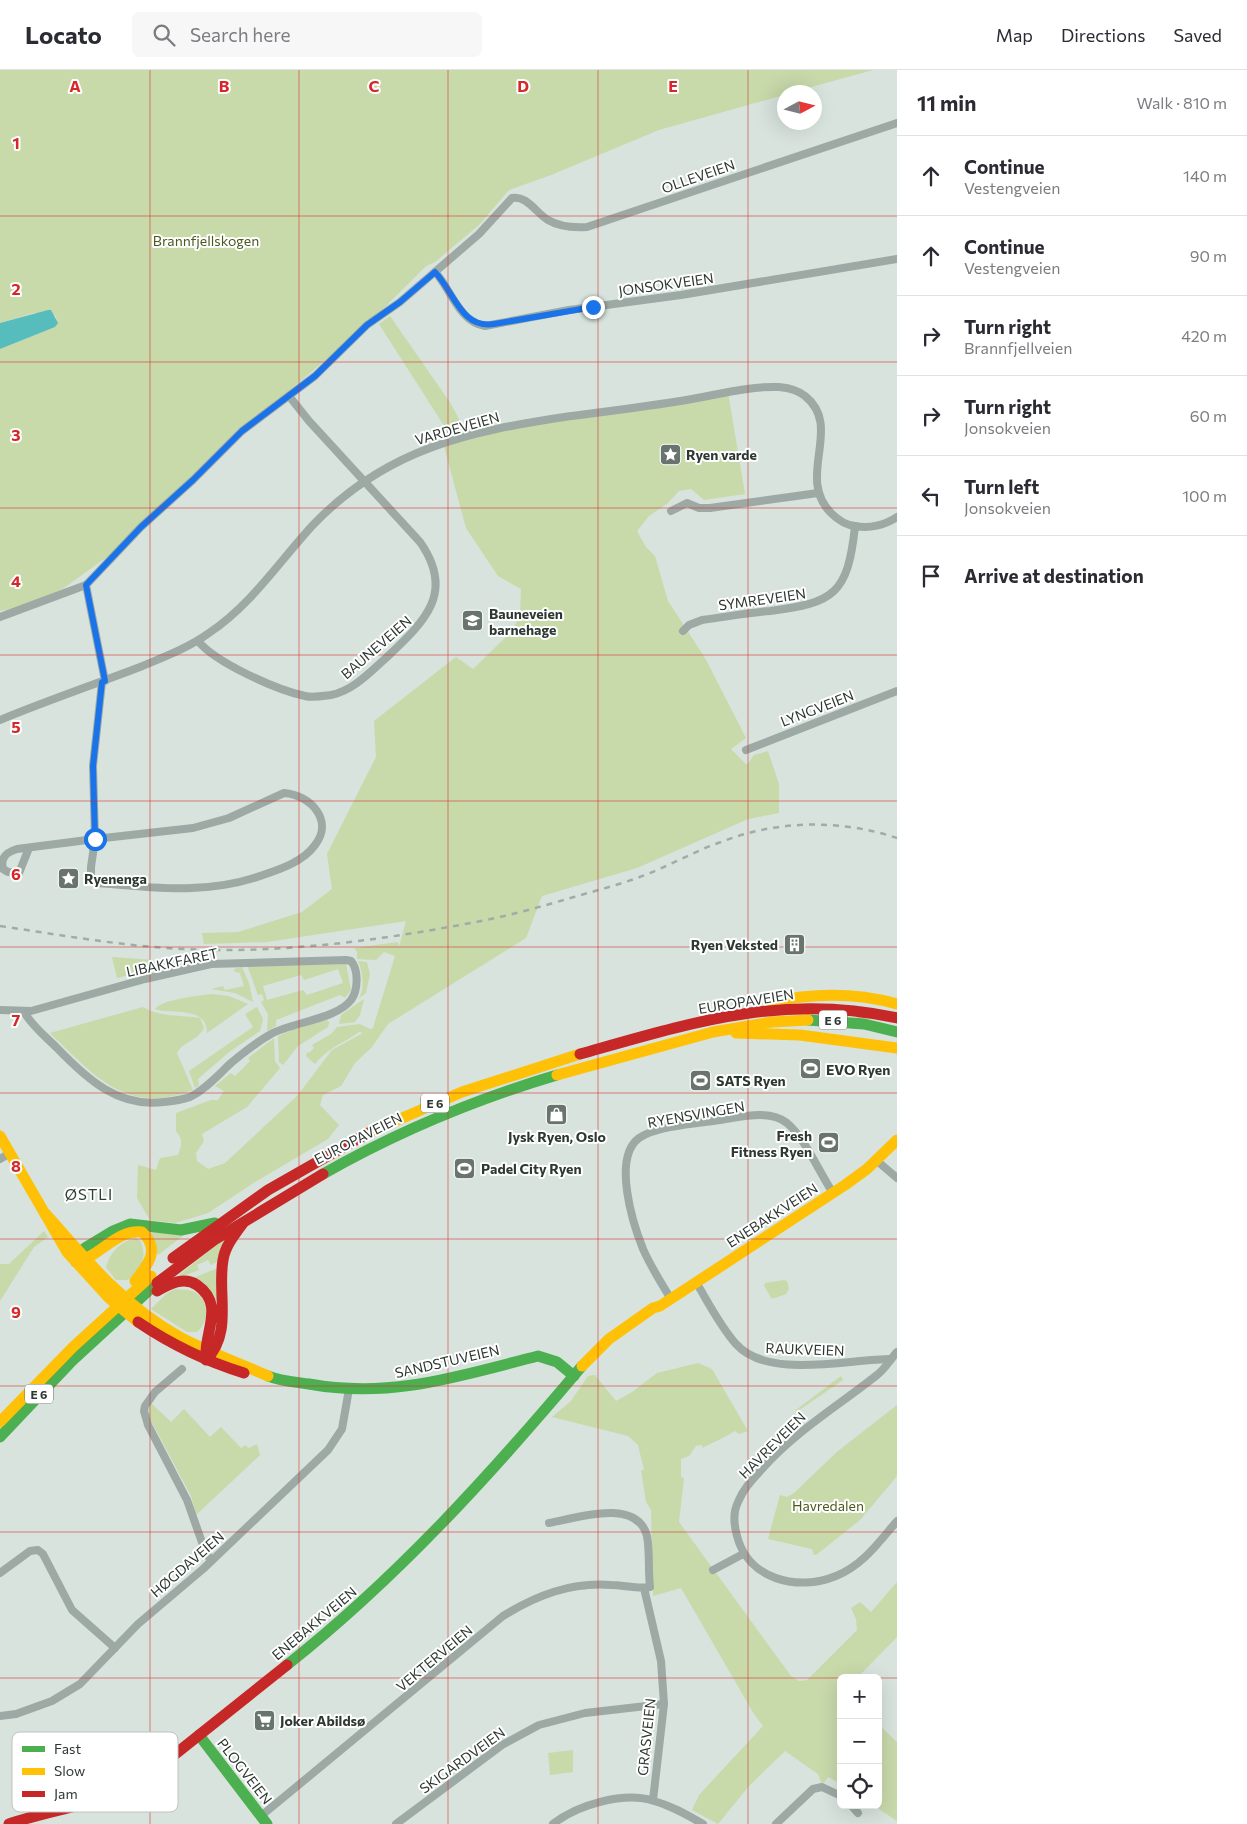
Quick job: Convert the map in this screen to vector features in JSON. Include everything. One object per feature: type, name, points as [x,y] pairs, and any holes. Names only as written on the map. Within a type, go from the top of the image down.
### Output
[{"type":"main road","name":"E 6","points":[[724,1017],[776,1001],[817,995],[866,996],[897,1004]]},
{"type":"main road","name":"EUROPAVEIEN","points":[[0,1422],[112,1309],[152,1274],[246,1203],[316,1160],[440,1100],[540,1066],[638,1038],[724,1017],[779,1009],[816,1007],[866,1011],[897,1018]]},
{"type":"main road","name":"EUROPAVEIEN","points":[[0,1437],[56,1377],[130,1306],[201,1249],[324,1171],[388,1138],[444,1113],[544,1078],[768,1020],[798,1018],[842,1020],[897,1032]]},
{"type":"main road","name":"E 6","points":[[718,1032],[800,1035],[897,1048]]},
{"type":"main road","name":"SANDSTUVEIEN","points":[[0,1136],[46,1214],[51,1228],[81,1258],[96,1278],[124,1297],[156,1328],[241,1372],[261,1374],[300,1384],[374,1390],[416,1386],[533,1356],[552,1359],[574,1376]]},
{"type":"main road","name":"ENEBAKKVEIEN","points":[[178,1752],[358,1607],[499,1464],[582,1367],[623,1334],[656,1312],[657,1308],[832,1193],[876,1160],[897,1140]]},
{"type":"main road","name":"E 6","points":[[208,1354],[221,1336],[222,1262],[229,1244],[244,1220]]},
{"type":"main road","name":"E 6","points":[[81,1258],[113,1231],[130,1224],[175,1230],[199,1227],[222,1221]]},
{"type":"main road","name":"E 6","points":[[112,1309],[146,1268],[199,1227]]},
{"type":"main road","name":"E 6","points":[[81,1258],[97,1254],[103,1247],[122,1234],[134,1232],[143,1235],[151,1246],[152,1255],[146,1268]]},
{"type":"main road","name":"E 6","points":[[130,1306],[179,1281],[199,1286],[208,1295],[213,1307],[208,1354]]},
{"type":"main road","name":"PLOGVEIEN","points":[[199,1736],[264,1820]]},
{"type":"main road","name":"ENEBAKKVEIEN","points":[[10,1824],[52,1812]]},
{"type":"street","name":"OLLEVEIEN","points":[[435,272],[480,234],[513,197],[526,201],[549,221],[568,227],[587,228],[897,123]]},
{"type":"street","name":"JONSOKVEIEN","points":[[435,272],[444,281],[465,316],[479,325],[486,326],[897,260]]},
{"type":"street","points":[[0,617],[86,585],[141,527],[193,480],[248,425],[315,376],[367,325],[400,302],[435,272]]},
{"type":"street","name":"VARDEVEIEN","points":[[0,720],[103,681],[198,641],[244,604],[314,524],[365,480],[403,459],[430,447],[478,432],[743,390],[781,387],[797,391],[807,397],[818,413],[822,430],[816,471],[818,494]]},
{"type":"street","name":"BAUNEVEIEN","points":[[198,641],[215,656],[264,681],[283,690],[316,697],[338,693],[358,683],[426,618],[431,605],[436,578],[433,563],[420,542],[309,421],[289,396]]},
{"type":"street","points":[[671,511],[687,503],[699,508],[710,508],[818,494],[834,517],[848,525],[870,527],[886,523],[897,517]]},
{"type":"street","name":"SYMREVEIEN","points":[[683,630],[702,620],[807,606],[828,597],[837,589],[846,572],[855,526]]},
{"type":"street","points":[[29,848],[95,839],[193,828],[229,818],[284,793],[310,801],[319,815],[321,834],[315,846],[292,863],[240,882],[183,890],[94,883],[91,879],[95,839],[93,766],[103,681],[86,585]]},
{"type":"street","name":"LYNGVEIEN","points":[[746,750],[897,691]]},
{"type":"street","name":"LIBAKKFARET","points":[[0,1010],[24,1012],[145,979],[211,964],[346,960],[351,961],[355,968],[355,992],[348,1004],[338,1010],[288,1026],[253,1045],[195,1094],[183,1099],[158,1103],[141,1103],[123,1098],[88,1079],[35,1028],[24,1012]]},
{"type":"street","name":"RYENSVINGEN","points":[[671,1299],[643,1248],[628,1197],[626,1163],[630,1149],[639,1138],[658,1131],[714,1121],[760,1115],[777,1117],[794,1132],[832,1193]]},
{"type":"street","points":[[0,1159],[10,1153]]},
{"type":"street","points":[[876,1160],[897,1178]]},
{"type":"street","name":"RAUKVEIEN","points":[[696,1282],[735,1343],[758,1360],[786,1364],[841,1364],[872,1359],[891,1359]]},
{"type":"street","name":"HAVREVEIEN","points":[[897,1352],[878,1374],[808,1425],[752,1481],[740,1497],[735,1513],[736,1534],[743,1554],[760,1571],[782,1581],[820,1581],[836,1576],[862,1561],[897,1521]]},
{"type":"street","points":[[182,1369],[156,1392],[145,1406],[144,1411],[148,1425],[188,1500],[204,1548],[211,1561]]},
{"type":"street","name":"HØGDAVEIEN","points":[[0,1716],[26,1711],[62,1697],[90,1675],[138,1624],[182,1588],[328,1450],[342,1428],[349,1389]]},
{"type":"street","name":"GRASVEIEN","points":[[549,1523],[613,1512],[632,1517],[640,1524],[647,1538],[647,1587],[661,1661],[664,1704],[653,1800]]},
{"type":"street","points":[[0,1574],[30,1551],[38,1550],[42,1554],[72,1610],[115,1648]]},
{"type":"street","points":[[713,1570],[743,1554]]},
{"type":"street","name":"VEKTERVEIEN","points":[[264,1820],[504,1616],[520,1605],[548,1593],[579,1586],[611,1584],[647,1587]]},
{"type":"street","name":"SKIGARDVEIEN","points":[[396,1824],[502,1745],[539,1725],[585,1713],[664,1704]]},
{"type":"street","points":[[776,1824],[813,1789],[822,1787],[837,1794]]},
{"type":"street","points":[[553,1824],[572,1811],[601,1801],[653,1800],[703,1824]]},
{"type":"street","points":[[854,1809],[858,1813]]},
{"type":"green space","name":"Brannfjellskogen","points":[[0,70],[873,70],[818,85],[777,85],[777,97],[659,130],[551,175],[509,190],[480,224],[435,262],[426,266],[369,323],[291,389],[129,541],[61,590],[17,608],[0,611],[0,349],[55,327],[57,320],[55,315],[34,313],[0,323]]},
{"type":"green space","points":[[390,316],[451,404],[464,429],[450,435],[379,324]]},
{"type":"green space","points":[[728,392],[745,494],[704,500],[691,489],[679,491],[668,503],[649,516],[637,531],[646,547],[655,556],[668,601],[705,658],[746,738],[731,749],[747,765],[754,755],[768,751],[779,784],[779,813],[748,819],[637,868],[542,896],[526,938],[388,1024],[372,1047],[355,1063],[341,1086],[323,1095],[320,1105],[339,1125],[328,1139],[255,1182],[208,1213],[175,1223],[150,1220],[137,1198],[138,1165],[156,1170],[160,1158],[178,1155],[181,1142],[176,1131],[176,1113],[211,1100],[218,1100],[224,1091],[215,1086],[231,1073],[235,1076],[250,1061],[248,1058],[274,1038],[275,1061],[280,1068],[247,1107],[202,1134],[204,1141],[196,1153],[197,1161],[208,1169],[225,1163],[297,1096],[332,1050],[363,1033],[359,1032],[331,1049],[315,1064],[306,1056],[307,1052],[309,1053],[314,1048],[312,1045],[331,1034],[337,1027],[360,1024],[370,1029],[373,1028],[395,956],[384,952],[376,960],[357,959],[357,952],[354,948],[398,942],[399,947],[406,921],[267,942],[204,944],[202,933],[238,932],[302,912],[332,889],[327,854],[376,757],[374,721],[456,657],[473,669],[509,634],[520,617],[521,589],[498,576],[466,528],[442,439],[485,426]]},
{"type":"green space","points":[[112,957],[153,960],[157,968],[117,978]]},
{"type":"green space","points":[[358,961],[367,962],[370,974],[366,993],[359,998],[363,980]]},
{"type":"green space","points":[[346,964],[351,990],[345,998],[340,995],[276,1020],[276,1026],[267,1031],[268,1014],[261,1002],[264,1000],[262,994],[258,995],[247,965]],"holes":[[[338,969],[343,983],[307,995],[303,990],[267,1000],[263,986],[301,975],[304,980]]]},
{"type":"green space","points":[[242,967],[249,983],[253,1002],[235,993],[211,989],[223,986],[225,990],[244,986],[240,973],[235,972],[234,969]]},
{"type":"green space","points":[[211,994],[229,996],[248,1004],[207,1033],[201,1018],[195,1015],[155,1009],[173,1000]]},
{"type":"green space","points":[[364,999],[360,1015],[355,1022],[339,1024],[341,1015]]},
{"type":"green space","points":[[143,1007],[156,1013],[200,1018],[204,1028],[198,1036],[183,1046],[177,1053],[193,1090],[169,1097],[149,1098],[130,1094],[113,1087],[97,1076],[50,1033]]},
{"type":"green space","points":[[257,1007],[263,1019],[260,1031],[229,1052],[198,1079],[199,1085],[195,1088],[189,1071],[253,1027],[245,1014]]},
{"type":"green space","points":[[327,1020],[329,1022],[328,1027],[298,1046],[283,1065],[279,1062],[278,1036],[294,1029]]},
{"type":"green space","points":[[141,1228],[184,1235],[158,1255]]},
{"type":"green space","points":[[44,1231],[48,1237],[34,1247],[0,1301],[0,1264],[9,1264]]},
{"type":"green space","points":[[228,1236],[217,1262],[211,1265],[208,1260],[197,1265],[199,1270],[183,1276],[179,1275]]},
{"type":"green space","points":[[135,1238],[140,1240],[142,1246],[143,1257],[140,1267],[128,1280],[116,1280],[106,1267],[108,1261],[116,1248],[124,1242]]},
{"type":"green space","points":[[218,1268],[219,1301],[193,1278]]},
{"type":"green space","points":[[787,1281],[789,1289],[786,1294],[772,1299],[764,1286],[765,1283]]},
{"type":"green space","points":[[175,1289],[188,1290],[198,1294],[205,1304],[206,1316],[197,1332],[187,1332],[151,1309],[166,1294]]},
{"type":"green space","points":[[698,1363],[712,1369],[748,1431],[739,1434],[735,1431],[702,1448],[702,1445],[696,1446],[689,1456],[681,1459],[681,1477],[684,1478],[679,1522],[791,1676],[799,1681],[807,1680],[857,1630],[856,1619],[851,1608],[860,1602],[871,1612],[897,1582],[897,1637],[861,1674],[837,1674],[837,1782],[828,1777],[824,1783],[821,1782],[818,1774],[785,1751],[749,1786],[718,1824],[692,1810],[699,1795],[763,1726],[754,1714],[681,1588],[653,1596],[651,1510],[646,1502],[641,1470],[644,1470],[638,1445],[628,1436],[552,1417],[571,1401],[588,1376],[595,1375],[616,1401],[632,1392],[657,1373]]},
{"type":"green space","points":[[841,1376],[843,1380],[795,1413],[796,1410]]},
{"type":"green space","points":[[151,1403],[171,1422],[184,1409],[210,1437],[221,1427],[241,1448],[245,1445],[249,1448],[257,1444],[260,1455],[196,1515],[191,1496],[148,1415]]},
{"type":"green space","name":"Havredalen","points":[[897,1405],[897,1476],[860,1520],[816,1555],[814,1555],[812,1549],[768,1539],[780,1495],[787,1497],[794,1493],[838,1451]]},
{"type":"green space","points":[[882,1728],[897,1742],[897,1821],[879,1809],[882,1809]]},
{"type":"green space","points":[[573,1750],[573,1772],[550,1775],[548,1753]]},
{"type":"water","points":[[51,310],[58,323],[55,327],[0,349],[0,323]]},
{"type":"railway","points":[[0,926],[160,948],[220,950],[332,944],[444,928],[528,910],[628,881],[711,846],[764,829],[786,826],[831,825],[875,832],[897,838]]},
{"type":"traffic: fast","points":[[808,1020],[864,1024],[897,1032]]},
{"type":"traffic: fast","points":[[323,1174],[379,1144],[437,1118],[527,1084],[557,1075]]},
{"type":"traffic: fast","points":[[76,1262],[80,1252],[85,1248],[113,1231],[130,1224],[181,1230],[215,1223]]},
{"type":"traffic: fast","points":[[0,1437],[72,1361],[157,1283]]},
{"type":"traffic: fast","points":[[268,1376],[288,1381],[339,1388],[397,1387],[452,1378],[538,1356],[557,1362],[574,1376]]},
{"type":"traffic: fast","points":[[287,1665],[367,1597],[442,1523],[513,1446],[582,1366]]},
{"type":"traffic: fast","points":[[199,1735],[267,1824]]},
{"type":"traffic: slow","points":[[770,1002],[834,995],[865,997],[897,1004]]},
{"type":"traffic: slow","points":[[557,1075],[713,1032],[772,1022],[808,1020]]},
{"type":"traffic: slow","points":[[736,1033],[800,1035],[897,1048]]},
{"type":"traffic: slow","points":[[368,1133],[462,1092],[580,1054]]},
{"type":"traffic: slow","points":[[0,1136],[67,1252],[109,1298],[138,1322]]},
{"type":"traffic: slow","points":[[582,1366],[609,1339],[653,1308],[660,1306],[845,1185],[867,1169],[897,1140]]},
{"type":"traffic: slow","points":[[46,1214],[108,1282],[142,1312],[180,1337],[268,1376]]},
{"type":"traffic: slow","points":[[76,1262],[93,1255],[124,1235],[142,1232],[148,1238],[152,1251],[148,1263],[135,1281]]},
{"type":"traffic: slow","points":[[0,1422],[73,1347],[151,1276]]},
{"type":"traffic: jam","points":[[580,1054],[698,1022],[775,1010],[855,1011],[897,1018]]},
{"type":"traffic: jam","points":[[173,1258],[268,1190],[368,1133]]},
{"type":"traffic: jam","points":[[157,1283],[214,1240],[323,1174]]},
{"type":"traffic: jam","points":[[157,1291],[172,1284],[187,1281],[197,1285],[206,1293],[212,1310],[206,1360],[214,1349],[222,1325],[224,1255],[231,1240],[243,1223]]},
{"type":"traffic: jam","points":[[138,1322],[189,1352],[244,1373]]},
{"type":"traffic: jam","points":[[178,1752],[287,1665]]},
{"type":"traffic: jam","points":[[9,1824],[51,1812]]},
{"type":"place","name":"Ryen varde","points":[[670,454]]},
{"type":"place","name":"Bauneveien barnehage","points":[[473,621]]},
{"type":"place","name":"Ryenenga","points":[[68,878]]},
{"type":"place","name":"Ryen Veksted","points":[[794,944]]},
{"type":"place","name":"EVO Ryen","points":[[810,1069]]},
{"type":"place","name":"SATS Ryen","points":[[700,1080]]},
{"type":"place","name":"Jysk Ryen, Oslo","points":[[557,1114]]},
{"type":"place","name":"Fresh Fitness Ryen","points":[[828,1143]]},
{"type":"place","name":"Padel City Ryen","points":[[465,1168]]},
{"type":"place","name":"Joker Abildsø","points":[[264,1720]]},
{"type":"district","name":"ØSTLI","points":[[89,1194]]},
{"type":"route","points":[[95,839],[93,766],[102,682],[105,681],[100,647],[86,585],[112,557],[242,431],[315,376],[367,325],[400,302],[435,272],[444,281],[460,310],[467,318],[479,325],[486,326],[533,316],[593,307]]}]
